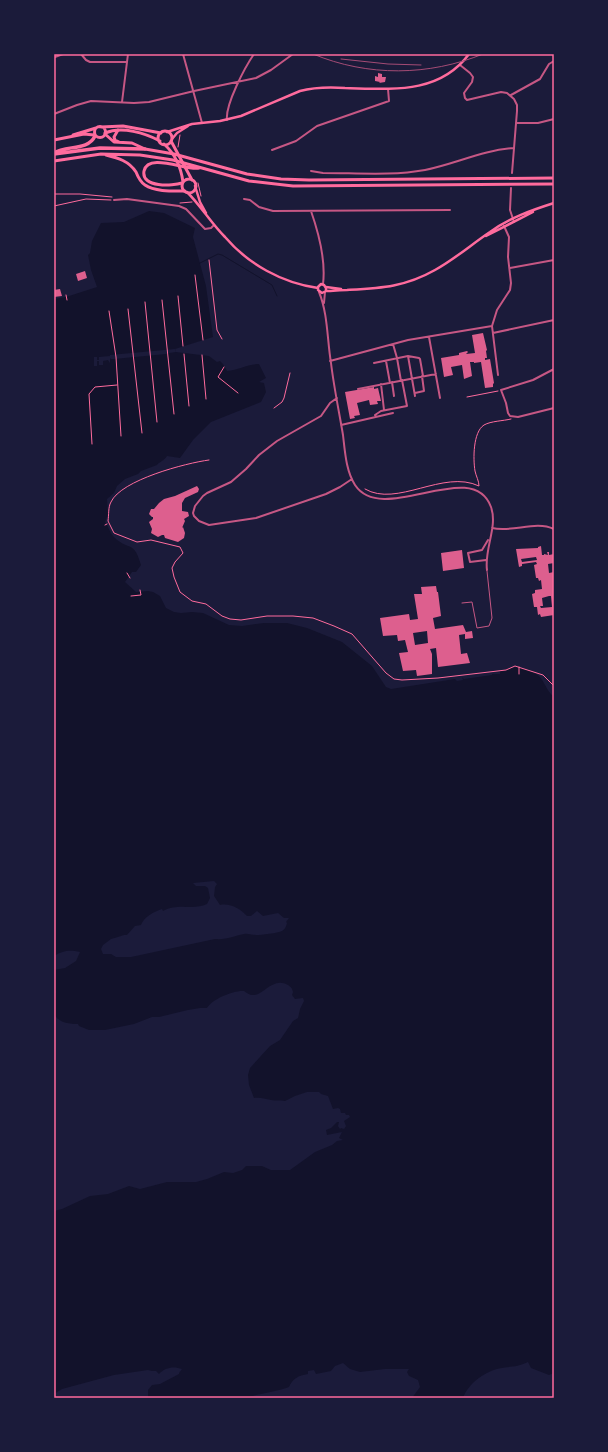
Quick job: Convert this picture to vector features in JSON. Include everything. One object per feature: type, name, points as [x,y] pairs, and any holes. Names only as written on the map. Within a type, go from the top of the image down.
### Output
[{"type":"highway","points":[[54,153],[59,149],[91,143],[95,136]]},
{"type":"highway","points":[[54,153],[100,148],[145,149]]},
{"type":"main road","points":[[70,137],[101,127],[123,126],[161,133],[202,123],[227,120],[247,114],[291,95],[310,89],[326,87],[388,89],[408,88],[426,84],[446,76],[460,66],[469,54]]},
{"type":"main road","points":[[164,144],[168,144],[177,133],[189,126]]},
{"type":"main road","points":[[101,127],[112,141],[132,143],[145,149],[188,157],[247,174],[295,180],[554,178]]},
{"type":"main road","points":[[95,136],[94,131],[96,128]]},
{"type":"main road","points":[[118,130],[114,136],[115,140],[119,142]]},
{"type":"main road","points":[[54,140],[88,134],[100,138],[105,134],[118,130],[141,134],[160,141],[179,164],[182,172],[182,188],[207,215]]},
{"type":"main road","points":[[167,132],[171,134],[172,140],[192,180],[197,185],[200,202],[207,215],[232,246],[269,272],[291,281],[318,288]]},
{"type":"main road","points":[[160,141],[159,137],[161,133]]},
{"type":"main road","points":[[101,154],[125,161],[134,170],[141,181],[148,186],[192,192],[197,185]]},
{"type":"main road","points":[[54,161],[101,154],[140,155],[167,159],[249,180],[293,186],[554,184]]},
{"type":"main road","points":[[192,180],[187,179],[183,183],[172,186],[155,184],[144,177],[145,168],[151,163],[172,164],[194,169],[201,168]]},
{"type":"main road","points":[[318,288],[319,292],[366,290],[388,287],[418,278],[441,267],[489,232],[554,203]]},
{"type":"main road","points":[[318,288],[319,285],[323,284],[326,286],[347,290]]},
{"type":"main road","points":[[325,291],[326,286]]},
{"type":"street","points":[[55,57],[63,54]]},
{"type":"street","points":[[81,54],[90,62],[126,62]]},
{"type":"street","points":[[122,102],[128,54]]},
{"type":"street","points":[[183,54],[202,123]]},
{"type":"street","points":[[227,120],[227,110],[239,81],[254,54]]},
{"type":"street","points":[[54,114],[91,101],[149,102],[194,90],[256,78],[266,74],[293,54]]},
{"type":"street","points":[[512,95],[540,79],[549,64],[554,61]]},
{"type":"street","points":[[460,66],[473,77],[472,82],[464,93],[467,100],[475,99],[495,92],[501,92],[512,95],[517,105],[512,173]]},
{"type":"street","points":[[272,150],[296,141],[317,126],[389,102],[390,99],[388,89]]},
{"type":"street","points":[[516,123],[538,123],[554,119]]},
{"type":"street","points":[[311,171],[323,173],[411,172],[435,168],[495,150],[514,148]]},
{"type":"street","points":[[511,188],[510,210],[513,220]]},
{"type":"street","points":[[114,200],[121,199],[174,206],[186,209],[205,229],[214,225]]},
{"type":"street","points":[[244,199],[250,200],[259,207],[273,212],[450,210]]},
{"type":"street","points":[[311,211],[322,252],[323,284]]},
{"type":"street","points":[[498,375],[492,326],[497,310],[510,290],[511,283],[508,257],[508,237],[504,225]]},
{"type":"street","points":[[510,268],[554,260]]},
{"type":"street","points":[[325,291],[324,304],[330,361],[346,461],[352,479],[363,493],[372,497],[384,499],[406,497],[453,488],[473,490],[484,497],[491,506],[493,515],[486,560],[487,570]]},
{"type":"street","points":[[319,292],[324,304]]},
{"type":"street","points":[[493,333],[554,320]]},
{"type":"street","points":[[330,361],[393,344],[492,326]]},
{"type":"street","points":[[429,337],[440,398]]},
{"type":"street","points":[[376,417],[375,415],[379,411],[407,406],[393,344]]},
{"type":"street","points":[[374,363],[408,356],[420,359],[424,391],[415,395],[408,356]]},
{"type":"street","points":[[386,361],[394,396]]},
{"type":"street","points":[[554,369],[533,380],[501,390],[508,413],[512,416],[518,417],[554,408]]},
{"type":"street","points":[[358,389],[436,374]]},
{"type":"street","points":[[381,384],[384,410]]},
{"type":"street","points":[[337,398],[330,403],[321,416],[277,441],[263,451],[231,482],[203,496],[197,502],[193,513],[199,521],[209,525],[256,518],[326,494],[352,479]]},
{"type":"street","points":[[341,426],[393,413]]},
{"type":"street","points":[[492,528],[503,530],[543,526],[554,529]]},
{"type":"street","points":[[486,560],[470,562],[468,553],[482,550],[489,539]]},
{"type":"lane","points":[[462,603],[472,602],[477,628],[489,626],[492,618],[487,570]]},
{"type":"path","points":[[179,133],[179,150]]},
{"type":"path","points":[[197,185],[202,196]]},
{"type":"path","points":[[54,194],[80,194],[121,199]]},
{"type":"path","points":[[54,206],[86,199],[114,200]]},
{"type":"path","points":[[174,206],[176,204],[193,201]]},
{"type":"path","points":[[209,260],[217,330],[222,339]]},
{"type":"path","points":[[195,275],[203,340]]},
{"type":"path","points":[[66,295],[67,300]]},
{"type":"path","points":[[178,296],[183,346]]},
{"type":"path","points":[[162,300],[174,414]]},
{"type":"path","points":[[145,302],[157,422]]},
{"type":"path","points":[[128,309],[142,433]]},
{"type":"path","points":[[110,312],[118,385],[121,436]]},
{"type":"path","points":[[184,354],[189,406]]},
{"type":"path","points":[[202,355],[206,399]]},
{"type":"path","points":[[224,367],[217,377],[238,393]]},
{"type":"path","points":[[274,408],[284,398],[290,373]]},
{"type":"path","points":[[92,444],[89,394],[95,387],[118,385]]},
{"type":"path","points":[[467,397],[501,390]]},
{"type":"path","points":[[365,489],[377,494],[387,494],[448,482],[463,481],[478,486],[474,458],[478,432],[483,426],[489,423],[508,420]]},
{"type":"path","points":[[209,460],[185,464],[126,487],[114,497],[110,503],[110,514],[108,521],[114,533],[137,542],[151,540],[180,547],[183,553],[172,568],[180,592],[192,602],[206,604],[222,616],[230,619],[241,620],[267,616],[313,618],[352,634],[390,677],[402,680],[432,679],[496,672],[515,666],[543,674],[554,686]]},
{"type":"path","points":[[127,573],[130,578]]},
{"type":"path","points":[[131,596],[141,595],[140,590]]},
{"type":"path","points":[[519,667],[519,674]]},
{"type":"shaded area","points":[[149,211],[164,213],[195,228],[193,237],[206,286],[213,337],[175,349],[176,352],[209,356],[217,362],[220,361],[227,371],[259,364],[266,378],[259,382],[264,383],[266,392],[261,402],[211,422],[193,440],[180,458],[167,456],[157,465],[125,479],[117,486],[114,493],[107,499],[108,514],[105,522],[115,538],[131,547],[136,552],[141,565],[136,572],[132,572],[125,582],[136,592],[148,591],[160,596],[166,608],[174,612],[203,613],[229,625],[242,626],[264,623],[287,623],[307,628],[342,642],[372,666],[386,687],[391,689],[455,679],[457,681],[463,680],[462,677],[464,679],[500,674],[500,671],[505,671],[515,667],[534,672],[538,675],[554,697],[554,1373],[549,1375],[531,1368],[528,1362],[486,1373],[468,1388],[463,1398],[412,1398],[420,1387],[418,1380],[409,1376],[407,1372],[409,1369],[385,1369],[360,1372],[350,1369],[343,1363],[335,1366],[331,1371],[316,1374],[314,1370],[308,1371],[308,1374],[294,1379],[289,1387],[249,1397],[148,1398],[148,1390],[152,1385],[160,1384],[179,1374],[182,1369],[173,1367],[164,1370],[159,1374],[156,1371],[148,1370],[114,1375],[62,1389],[54,1394],[54,1211],[62,1209],[90,1196],[108,1194],[129,1186],[140,1189],[167,1182],[196,1182],[224,1172],[233,1173],[242,1170],[246,1166],[262,1166],[271,1170],[290,1170],[315,1152],[332,1145],[337,1141],[343,1140],[339,1138],[342,1132],[327,1135],[326,1130],[331,1128],[337,1122],[339,1122],[338,1126],[340,1129],[344,1129],[346,1126],[344,1121],[350,1117],[345,1113],[341,1113],[340,1109],[338,1108],[333,1109],[328,1096],[319,1092],[307,1092],[285,1101],[254,1098],[249,1085],[248,1075],[250,1068],[270,1046],[280,1040],[293,1021],[298,1018],[304,1001],[303,998],[295,999],[292,995],[293,992],[291,988],[283,983],[273,984],[261,993],[253,995],[250,995],[244,991],[229,994],[213,1001],[207,1008],[152,1017],[134,1024],[105,1030],[89,1030],[79,1026],[78,1024],[64,1022],[54,1014],[54,995],[56,992],[54,990],[54,970],[65,968],[76,961],[80,952],[67,951],[54,956],[54,299],[66,297],[97,287],[88,255],[90,253],[92,241],[101,223],[124,222]],"holes":[[[214,881],[217,884],[215,887],[214,896],[220,905],[235,907],[247,916],[251,916],[257,911],[263,916],[278,913],[284,918],[289,918],[286,922],[285,928],[282,931],[277,932],[258,935],[244,934],[131,957],[116,957],[111,954],[103,954],[101,949],[103,945],[111,939],[127,935],[135,926],[141,925],[149,915],[155,912],[162,909],[163,911],[175,907],[196,907],[207,904],[210,898],[208,888],[205,886],[196,886],[193,883]]]},
{"type":"pier","points":[[175,349],[176,352],[166,354],[114,359],[110,358],[110,363],[108,360],[103,361],[103,365],[99,365],[99,361],[97,361],[97,366],[94,366],[94,357],[97,357],[97,360],[99,360],[99,357],[110,355]]},
{"type":"building","points":[[378,73],[382,74],[382,77],[386,77],[385,82],[379,83],[380,82],[375,81],[375,76],[378,77]]},
{"type":"building","points":[[85,271],[87,278],[78,281],[76,274]]},
{"type":"building","points":[[60,289],[62,296],[54,297],[54,290]]},
{"type":"building","points":[[483,333],[487,350],[487,358],[485,358],[485,360],[490,359],[494,383],[493,387],[485,388],[481,362],[470,362],[472,376],[464,379],[462,365],[451,367],[453,375],[444,377],[441,358],[459,355],[459,353],[467,351],[468,352],[466,354],[475,353],[472,335]]},
{"type":"building","points":[[374,387],[374,389],[378,388],[381,401],[377,401],[378,404],[370,405],[369,400],[357,403],[360,415],[354,416],[355,418],[350,419],[345,392]]},
{"type":"building","points":[[197,486],[199,489],[198,492],[185,498],[182,503],[182,511],[188,512],[189,516],[184,519],[185,521],[182,528],[183,527],[185,533],[184,538],[178,542],[165,538],[164,535],[158,537],[151,533],[152,529],[149,522],[153,519],[153,517],[149,514],[151,509],[154,509],[164,499],[175,496]]},
{"type":"building","points":[[541,546],[542,555],[548,555],[547,552],[549,552],[549,555],[554,554],[554,563],[548,564],[549,573],[554,572],[554,615],[541,617],[540,614],[538,615],[537,607],[534,607],[532,594],[535,593],[535,590],[542,589],[541,580],[539,581],[538,578],[536,578],[534,565],[537,564],[536,562],[522,564],[522,566],[519,567],[516,549]],"holes":[[[536,557],[537,560],[522,562],[521,559]],[[551,596],[552,607],[541,608],[540,606],[543,606],[542,598]]]},
{"type":"building","points":[[462,550],[464,568],[443,571],[441,553]]},
{"type":"building","points":[[436,586],[438,592],[441,616],[433,618],[435,629],[463,625],[466,632],[472,631],[473,638],[465,639],[465,634],[459,635],[461,654],[467,653],[470,663],[438,667],[436,648],[430,649],[432,654],[432,674],[417,676],[416,670],[403,671],[399,653],[408,652],[405,640],[398,641],[397,635],[383,636],[380,618],[409,614],[410,620],[418,619],[414,594],[422,594],[421,587]],"holes":[[[427,631],[428,643],[415,645],[413,633]]]},
{"type":"waterway","points":[[200,263],[218,254],[222,255],[272,285],[277,296]]},
{"type":"railway","points":[[313,54],[334,62],[355,67],[398,71],[441,67],[483,54]]},
{"type":"railway","points":[[341,59],[388,64],[421,65]]}]
